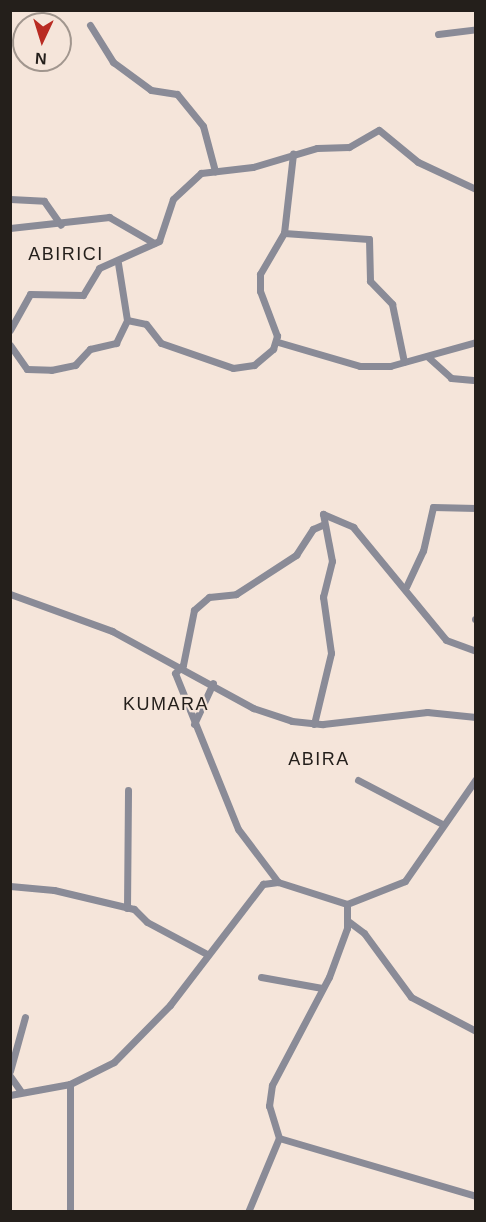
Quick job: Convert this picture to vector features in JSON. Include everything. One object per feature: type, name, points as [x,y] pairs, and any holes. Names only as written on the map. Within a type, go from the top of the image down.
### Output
[{"type":"street","points":[[90,25],[113,62],[151,90],[177,94],[203,126],[215,171]]},
{"type":"street","points":[[438,34],[476,29]]},
{"type":"street","points":[[10,330],[30,294],[83,295],[99,268],[118,263],[154,243],[166,231],[178,191],[194,177],[293,154],[349,147],[381,130],[418,162],[476,189]]},
{"type":"street","points":[[278,342],[259,283],[263,265],[284,233],[293,154]]},
{"type":"street","points":[[10,199],[44,201],[61,225]]},
{"type":"street","points":[[10,228],[61,225],[109,217],[154,243]]},
{"type":"street","points":[[284,233],[369,238],[370,281],[392,304],[404,362]]},
{"type":"street","points":[[10,345],[27,369],[72,366],[90,349],[116,343],[127,320],[118,263]]},
{"type":"street","points":[[127,320],[146,324],[161,343],[233,368],[255,365],[278,342]]},
{"type":"street","points":[[278,342],[360,366],[404,362],[476,342]]},
{"type":"street","points":[[428,357],[452,378],[476,380]]},
{"type":"street","points":[[405,587],[423,550],[433,507],[476,508]]},
{"type":"street","points":[[314,724],[331,653],[323,597],[332,561],[322,525],[323,514],[348,523],[405,587],[446,640],[476,651]]},
{"type":"street","points":[[278,882],[238,829],[175,675],[183,666],[194,610],[209,597],[236,594],[296,555],[313,529],[322,525]]},
{"type":"street","points":[[10,594],[104,627],[183,666],[263,713],[314,724],[427,712],[476,717]]},
{"type":"street","points":[[194,724],[213,683]]},
{"type":"street","points":[[10,1095],[70,1084],[124,1053],[170,1005],[205,953],[261,886],[278,882],[347,904],[405,881],[442,824],[476,779]]},
{"type":"street","points":[[358,780],[442,824]]},
{"type":"street","points":[[126,908],[128,790]]},
{"type":"street","points":[[10,886],[54,890],[126,908],[205,953]]},
{"type":"street","points":[[248,1212],[279,1138],[269,1106],[271,1090],[322,988],[348,921],[347,904]]},
{"type":"street","points":[[348,921],[364,933],[406,992],[476,1031]]},
{"type":"street","points":[[261,977],[322,988]]},
{"type":"street","points":[[10,1071],[25,1017]]},
{"type":"street","points":[[10,1076],[21,1092]]},
{"type":"street","points":[[70,1084],[70,1212]]},
{"type":"street","points":[[279,1138],[476,1196]]},
{"type":"district","name":"ABIRICI","points":[[66,254]]},
{"type":"district","name":"KUMARA","points":[[166,704]]},
{"type":"district","name":"ABIRA","points":[[319,759]]}]
